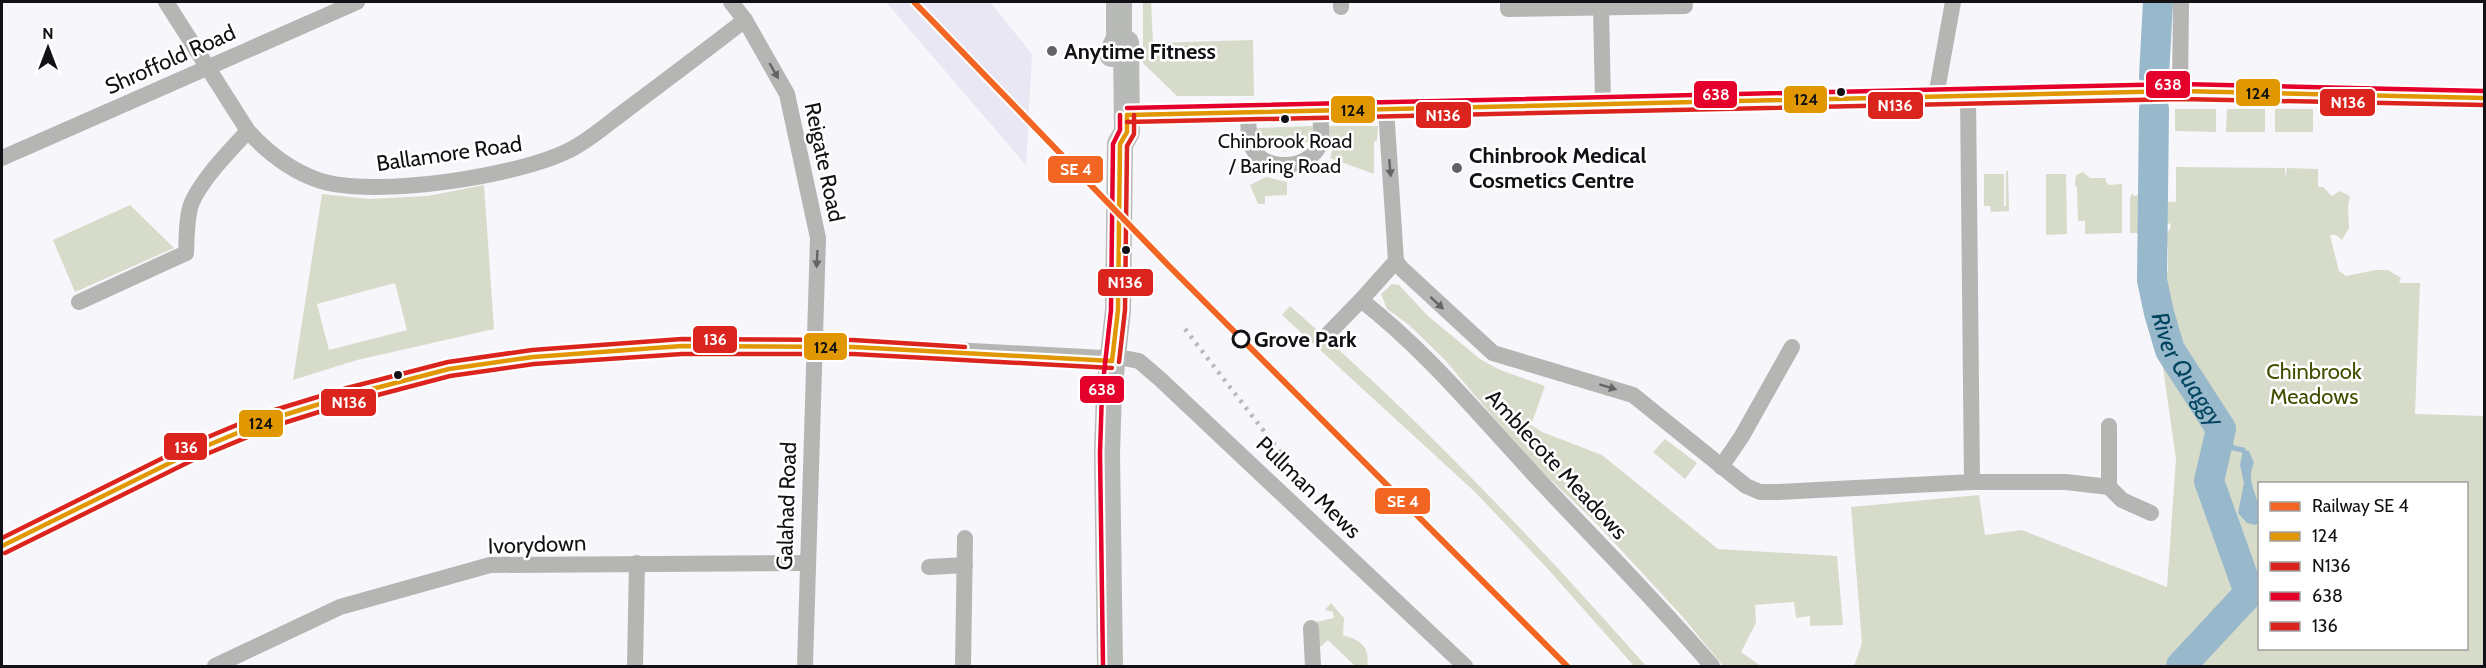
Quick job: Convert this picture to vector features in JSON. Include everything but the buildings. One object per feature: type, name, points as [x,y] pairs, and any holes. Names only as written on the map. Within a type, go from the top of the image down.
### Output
[{"type":"main road","points":[[1110,666],[1107,453],[1109,392],[1117,317],[1120,144],[1126,132],[1119,109],[1111,55],[1119,38],[1119,2]]},
{"type":"main road","points":[[1119,109],[1248,112],[1386,110],[2180,91],[2484,98]]},
{"type":"street","name":"Ballamore Road","points":[[166,2],[248,131],[285,165],[319,180],[348,186],[380,188],[528,167],[576,147],[685,68],[745,20]]},
{"type":"street","name":"Shroffold Road","points":[[2,158],[357,2]]},
{"type":"street","name":"Reigate Road","points":[[731,2],[745,20],[787,94],[818,238],[813,348]]},
{"type":"street","points":[[1508,2],[1508,9],[1685,6]]},
{"type":"street","points":[[1936,96],[1953,2]]},
{"type":"street","points":[[2180,91],[2181,2]]},
{"type":"street","points":[[1601,8],[1603,104]]},
{"type":"street","points":[[1968,96],[1972,482]]},
{"type":"street","points":[[1248,112],[1250,142],[1253,150],[1265,162],[1285,165],[1303,161],[1321,142],[1320,110]]},
{"type":"street","points":[[1386,110],[1396,261],[1413,282],[1493,353],[1633,395],[1751,489],[1767,492],[1972,482],[2066,482],[2109,487],[2122,500],[2151,513]]},
{"type":"street","points":[[79,302],[186,253],[188,220],[192,202],[215,169],[248,131]]},
{"type":"street","points":[[1327,335],[1396,261]]},
{"type":"street","name":"Amblecote Meadows","points":[[1361,300],[1413,343],[1443,373],[1712,666]]},
{"type":"street","points":[[2,546],[194,451],[271,419],[449,369],[599,350],[682,346],[853,347],[1113,359]]},
{"type":"street","points":[[1721,467],[1742,436],[1792,347]]},
{"type":"street","name":"Galahad Road","points":[[805,666],[813,348]]},
{"type":"street","name":"Pullman Mews","points":[[1113,359],[1139,361],[1160,379],[1465,666]]},
{"type":"street","points":[[2109,426],[2109,487]]},
{"type":"street","points":[[963,666],[965,538]]},
{"type":"street","points":[[635,666],[637,563]]},
{"type":"street","name":"Ivorydown","points":[[215,666],[340,607],[490,566],[806,563]]},
{"type":"street","points":[[929,567],[965,566]]},
{"type":"street","points":[[1311,628],[1313,666]]},
{"type":"shaded area","points":[[886,2],[990,2],[1032,54],[1026,165]]},
{"type":"green space","points":[[1143,2],[1151,2],[1153,43],[1253,40],[1254,96],[1177,96],[1143,63]]},
{"type":"green space","points":[[2175,109],[2216,109],[2216,132],[2175,131]]},
{"type":"green space","points":[[2227,109],[2265,109],[2265,132],[2226,132]]},
{"type":"green space","points":[[2275,109],[2313,109],[2313,132],[2275,132]]},
{"type":"green space","points":[[1313,126],[1314,142],[1254,143],[1254,128]]},
{"type":"green space","points":[[1323,126],[1378,126],[1377,141],[1374,141],[1374,174],[1330,158],[1335,141],[1324,142]]},
{"type":"green space","name":"Chinbrook Meadows","points":[[2176,167],[2285,168],[2285,178],[2287,168],[2318,169],[2318,187],[2323,187],[2332,196],[2340,191],[2350,196],[2349,228],[2342,240],[2336,235],[2330,235],[2339,271],[2346,276],[2388,270],[2401,278],[2399,283],[2420,283],[2415,414],[2484,416],[2484,666],[1854,666],[1862,643],[1851,507],[1979,495],[1985,535],[2022,530],[2167,587],[2176,459],[2152,291],[2156,288],[2155,280],[2168,272],[2168,248],[2164,238],[2171,227],[2170,223],[2166,225],[2158,222],[2156,206],[2159,201],[2176,202]]},
{"type":"green space","points":[[2144,169],[2148,169],[2147,233],[2130,233],[2130,198],[2132,193],[2134,196],[2142,194],[2141,176]]},
{"type":"green space","points":[[2006,171],[2008,171],[2009,211],[1991,212],[1990,206],[1984,206],[1984,174],[2004,174],[2004,206],[2006,206]]},
{"type":"green space","points":[[2083,172],[2090,178],[2106,178],[2109,185],[2122,184],[2122,233],[2085,234],[2085,221],[2078,221],[2075,184],[2076,175]]},
{"type":"green space","points":[[2046,174],[2066,174],[2067,234],[2046,235]]},
{"type":"green space","points":[[1266,177],[1287,182],[1287,195],[1265,196],[1265,204],[1258,204],[1250,185]]},
{"type":"green space","points":[[484,185],[494,329],[357,360],[293,380],[322,194],[369,199],[428,196]],"holes":[[[395,283],[407,330],[329,350],[317,304]]]},
{"type":"green space","points":[[130,205],[174,248],[75,292],[53,240]]},
{"type":"green space","points":[[1392,284],[1399,285],[1428,316],[1480,359],[1498,369],[1545,386],[1531,425],[1542,432],[1602,455],[1718,549],[1837,556],[1843,625],[1810,626],[1810,616],[1796,618],[1794,602],[1755,605],[1756,623],[1741,652],[1761,666],[1723,666],[1682,616],[1596,523],[1529,459],[1444,359],[1409,325],[1387,309],[1381,294]]},
{"type":"green space","points":[[1290,306],[1384,391],[1474,480],[1646,666],[1634,666],[1546,567],[1475,492],[1282,315]]},
{"type":"green space","points":[[1665,439],[1697,463],[1685,479],[1653,452]]},
{"type":"green space","points":[[1331,603],[1344,618],[1343,635],[1359,642],[1366,649],[1367,666],[1355,666],[1328,640],[1318,649],[1316,622],[1334,618],[1333,612],[1325,610]]},
{"type":"water","points":[[2243,450],[2249,451],[2254,463],[2251,475],[2252,486],[2258,502],[2258,524],[2255,525],[2247,523],[2238,513],[2244,483],[2240,465]]},
{"type":"waterway","name":"River Quaggy","points":[[2154,76],[2158,2]]},
{"type":"waterway","name":"River Quaggy","points":[[2154,109],[2152,280],[2170,350],[2221,429],[2209,481],[2249,593],[2181,666]]},
{"type":"waterway","points":[[2221,432],[2233,448],[2243,450]]},
{"type":"railway","points":[[1185,329],[1325,510]]},
{"type":"transit line","points":[[914,2],[1168,265],[1567,666]]},
{"type":"transit line","name":"638","points":[[1127,108],[2180,84],[2484,91]]},
{"type":"transit line","name":"124","points":[[1127,115],[2180,91],[2484,98]]},
{"type":"transit line","name":"N136","points":[[1127,122],[2180,99],[2484,105]]},
{"type":"transit line","name":"638","points":[[1103,666],[1100,453],[1102,391],[1111,310],[1113,144],[1120,130],[1120,115]]},
{"type":"transit line","name":"124","points":[[1112,361],[1118,310],[1120,144],[1127,132],[1127,115]]},
{"type":"transit line","name":"N136","points":[[1119,362],[1125,310],[1127,146],[1134,134],[1134,115]]},
{"type":"transit line","name":"136","points":[[2,538],[191,444],[268,412],[347,388],[448,362],[532,350],[682,339],[853,340],[965,347]]},
{"type":"transit line","name":"124","points":[[2,546],[194,451],[271,419],[349,395],[449,369],[533,357],[682,346],[853,347],[1112,361]]},
{"type":"transit line","name":"N136","points":[[5,553],[197,458],[274,426],[351,402],[450,376],[534,364],[682,354],[853,354],[1112,368]]},
{"type":"place","name":"Anytime Fitness","points":[[1052,51]]},
{"type":"place","name":"Chinbrook Road / Baring Road","points":[[1285,119]]},
{"type":"place","name":"Chinbrook Medical Cosmetics Centre","points":[[1457,168]]},
{"type":"place","name":"Grove Park","points":[[1241,339]]}]
